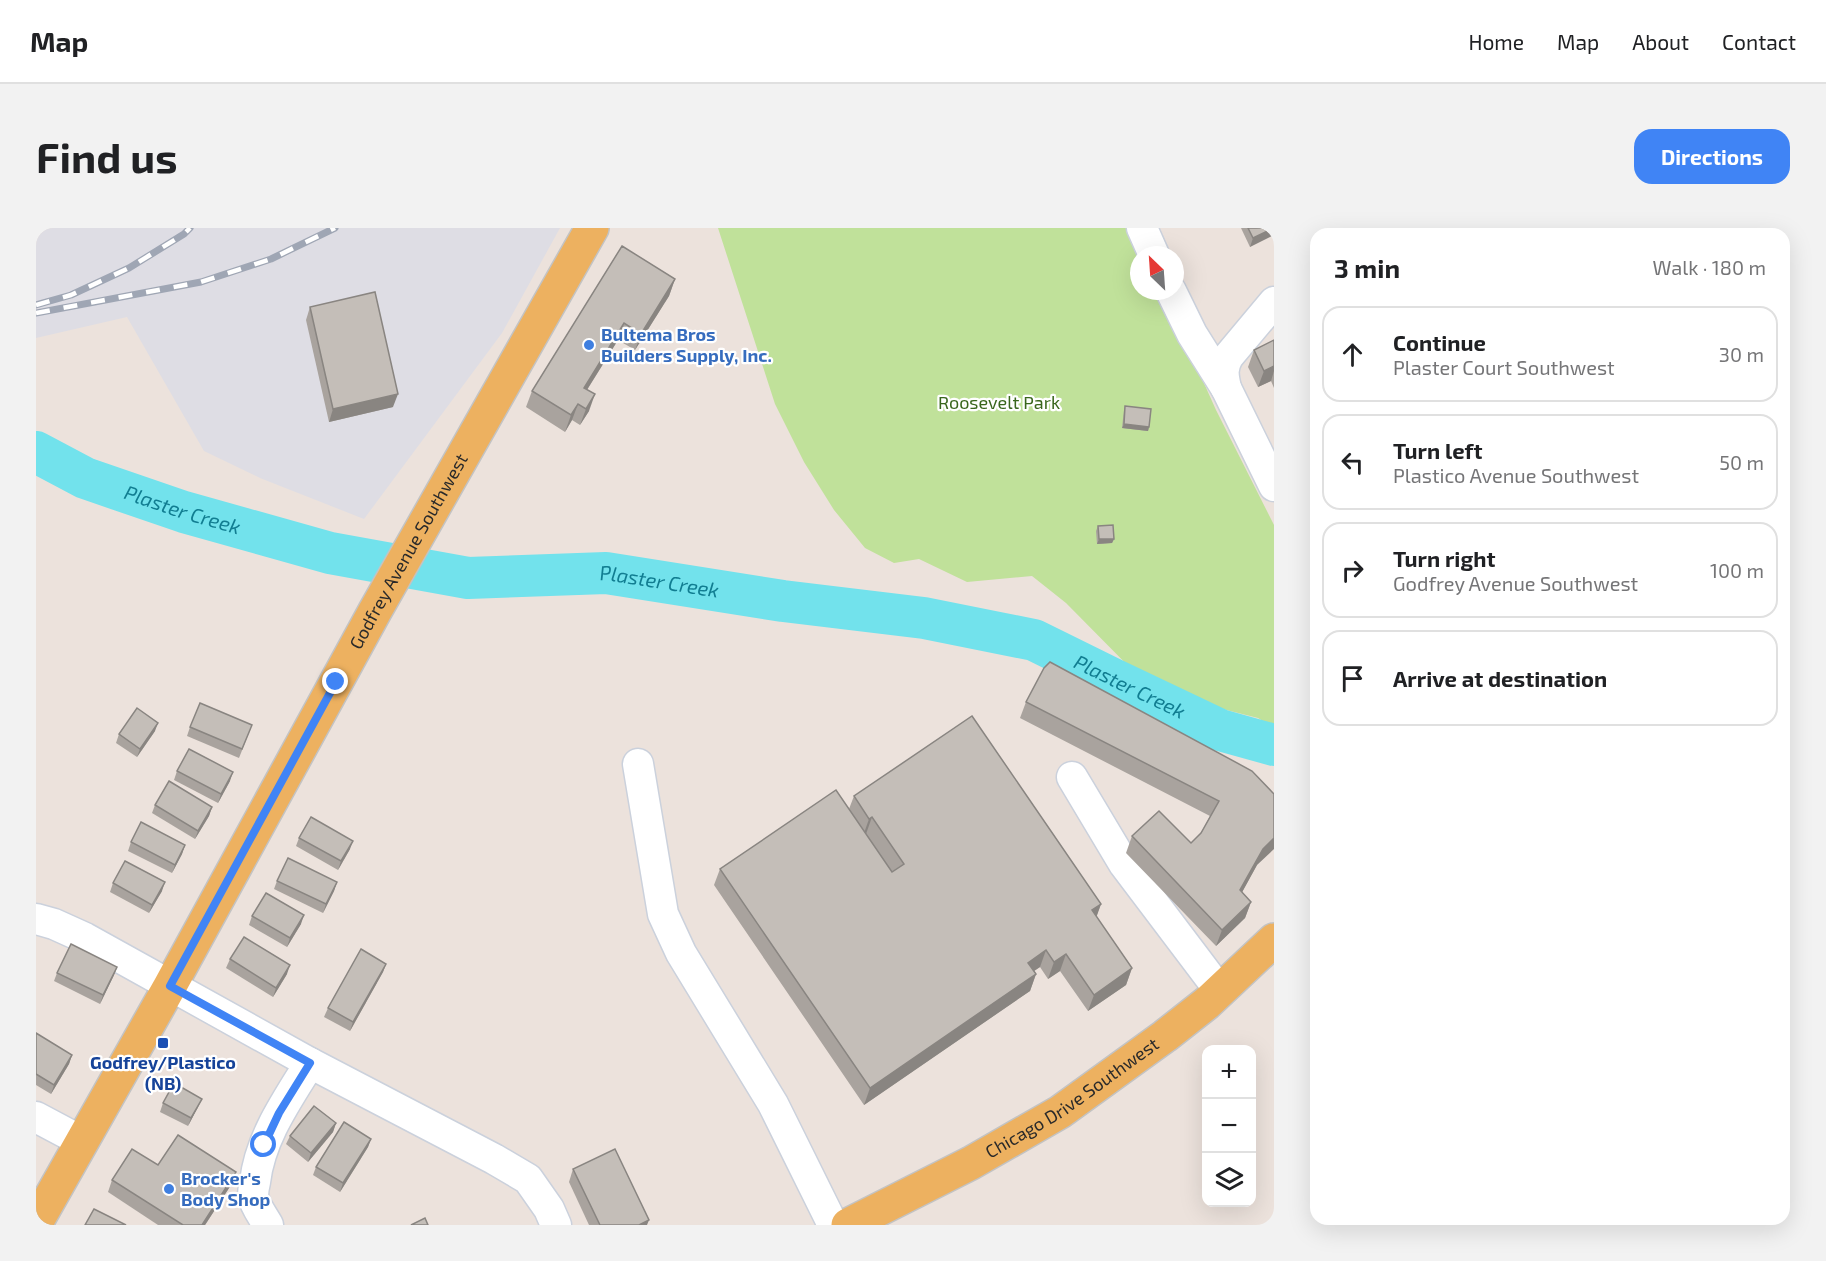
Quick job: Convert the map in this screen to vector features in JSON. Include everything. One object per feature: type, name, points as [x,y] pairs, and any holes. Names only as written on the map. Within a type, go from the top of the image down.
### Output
[{"type":"main road","name":"Godfrey Avenue Southwest","points":[[36,1223],[170,986],[375,612],[592,228]]},
{"type":"main road","name":"Chicago Drive Southwest","points":[[848,1225],[971,1163],[1060,1112],[1166,1036],[1220,991],[1274,940]]},
{"type":"street","points":[[1142,228],[1150,246]]},
{"type":"street","points":[[1175,300],[1191,334],[1226,388],[1274,486]]},
{"type":"street","points":[[1226,388],[1223,366],[1228,357],[1274,302]]},
{"type":"street","points":[[638,764],[663,914],[681,953],[773,1104],[833,1225]]},
{"type":"street","points":[[1072,777],[1124,864],[1220,991]]},
{"type":"street","points":[[36,919],[54,924],[85,938],[310,1063],[528,1179],[549,1209],[556,1225]]},
{"type":"street","points":[[268,1225],[253,1195],[256,1173],[264,1145],[279,1113],[310,1063]]},
{"type":"street","points":[[36,1117],[83,1142]]},
{"type":"shaded area","points":[[36,228],[560,228],[502,333],[364,519],[260,478],[204,451],[127,317],[36,338]]},
{"type":"green space","name":"Roosevelt Park","points":[[718,228],[1148,228],[1142,246],[1130,246],[1130,300],[1176,300],[1177,323],[1216,410],[1274,525],[1274,728],[1258,718],[1183,699],[1149,687],[1066,603],[1032,576],[967,582],[919,559],[894,563],[865,548],[834,510],[804,462],[775,404]]},
{"type":"building","points":[[1248,228],[1274,228],[1253,238]]},
{"type":"building","name":"Bultema Bros Builders Supply, Inc.","points":[[622,246],[675,279],[641,334],[624,323],[584,388],[595,394],[586,409],[578,404],[571,415],[532,391]]},
{"type":"building","points":[[375,292],[398,394],[333,409],[310,307]]},
{"type":"building","points":[[1274,340],[1274,366],[1264,371],[1254,350]]},
{"type":"building","points":[[1125,406],[1151,409],[1149,427],[1124,424]]},
{"type":"building","points":[[1113,525],[1114,539],[1099,539],[1098,526]]},
{"type":"building","points":[[1050,662],[1252,771],[1274,794],[1274,838],[1263,849],[1240,890],[1251,902],[1222,930],[1132,836],[1159,811],[1191,843],[1201,833],[1219,801],[1026,702],[1044,668]]},
{"type":"building","points":[[200,703],[252,725],[242,749],[190,727]]},
{"type":"building","points":[[137,708],[158,723],[140,749],[119,734]]},
{"type":"building","points":[[972,716],[1101,904],[1092,910],[1132,968],[1094,995],[1066,954],[1054,962],[1046,950],[1028,963],[1036,974],[870,1088],[720,869],[836,790],[892,872],[904,864],[872,817],[869,819],[854,796]]},
{"type":"building","points":[[189,749],[233,772],[221,794],[177,771]]},
{"type":"building","points":[[169,781],[212,807],[198,831],[155,805]]},
{"type":"building","points":[[311,817],[353,841],[341,861],[299,838]]},
{"type":"building","points":[[141,822],[185,845],[175,865],[131,842]]},
{"type":"building","points":[[288,858],[337,882],[326,904],[277,881]]},
{"type":"building","points":[[125,861],[165,882],[152,905],[113,883]]},
{"type":"building","points":[[266,893],[304,915],[290,938],[252,916]]},
{"type":"building","points":[[244,937],[290,965],[276,988],[230,959]]},
{"type":"building","points":[[71,944],[117,967],[103,995],[57,973]]},
{"type":"building","points":[[361,949],[386,964],[353,1022],[328,1008]]},
{"type":"building","points":[[36,1033],[72,1055],[54,1085],[36,1074]]},
{"type":"building","points":[[174,1083],[202,1099],[191,1118],[163,1103]]},
{"type":"building","points":[[314,1106],[336,1123],[311,1153],[290,1136]]},
{"type":"building","points":[[344,1122],[371,1139],[343,1183],[316,1167]]},
{"type":"building","name":"Brocker's Body Shop","points":[[178,1135],[236,1172],[202,1225],[183,1225],[112,1180],[132,1149],[158,1165]]},
{"type":"building","points":[[615,1149],[649,1220],[639,1225],[600,1225],[573,1169]]},
{"type":"building","points":[[94,1209],[126,1225],[85,1225]]},
{"type":"building","points":[[425,1218],[428,1225],[411,1225]]},
{"type":"waterway","name":"Plaster Creek","points":[[36,452],[85,478],[184,512],[330,553],[468,578],[606,573],[783,601],[924,618],[1034,640],[1220,730],[1274,745]]},
{"type":"railway","points":[[36,305],[71,295],[129,268],[190,228]]},
{"type":"railway","points":[[36,313],[201,282],[271,259],[335,228]]},
{"type":"place","name":"Bultema Bros Builders Supply, Inc.","points":[[589,345]]},
{"type":"place","name":"Godfrey/Plastico (NB)","points":[[163,1043]]},
{"type":"place","name":"Brocker's Body Shop","points":[[169,1189]]},
{"type":"route","points":[[264,1145],[279,1113],[310,1063],[170,986],[336,682]]}]
